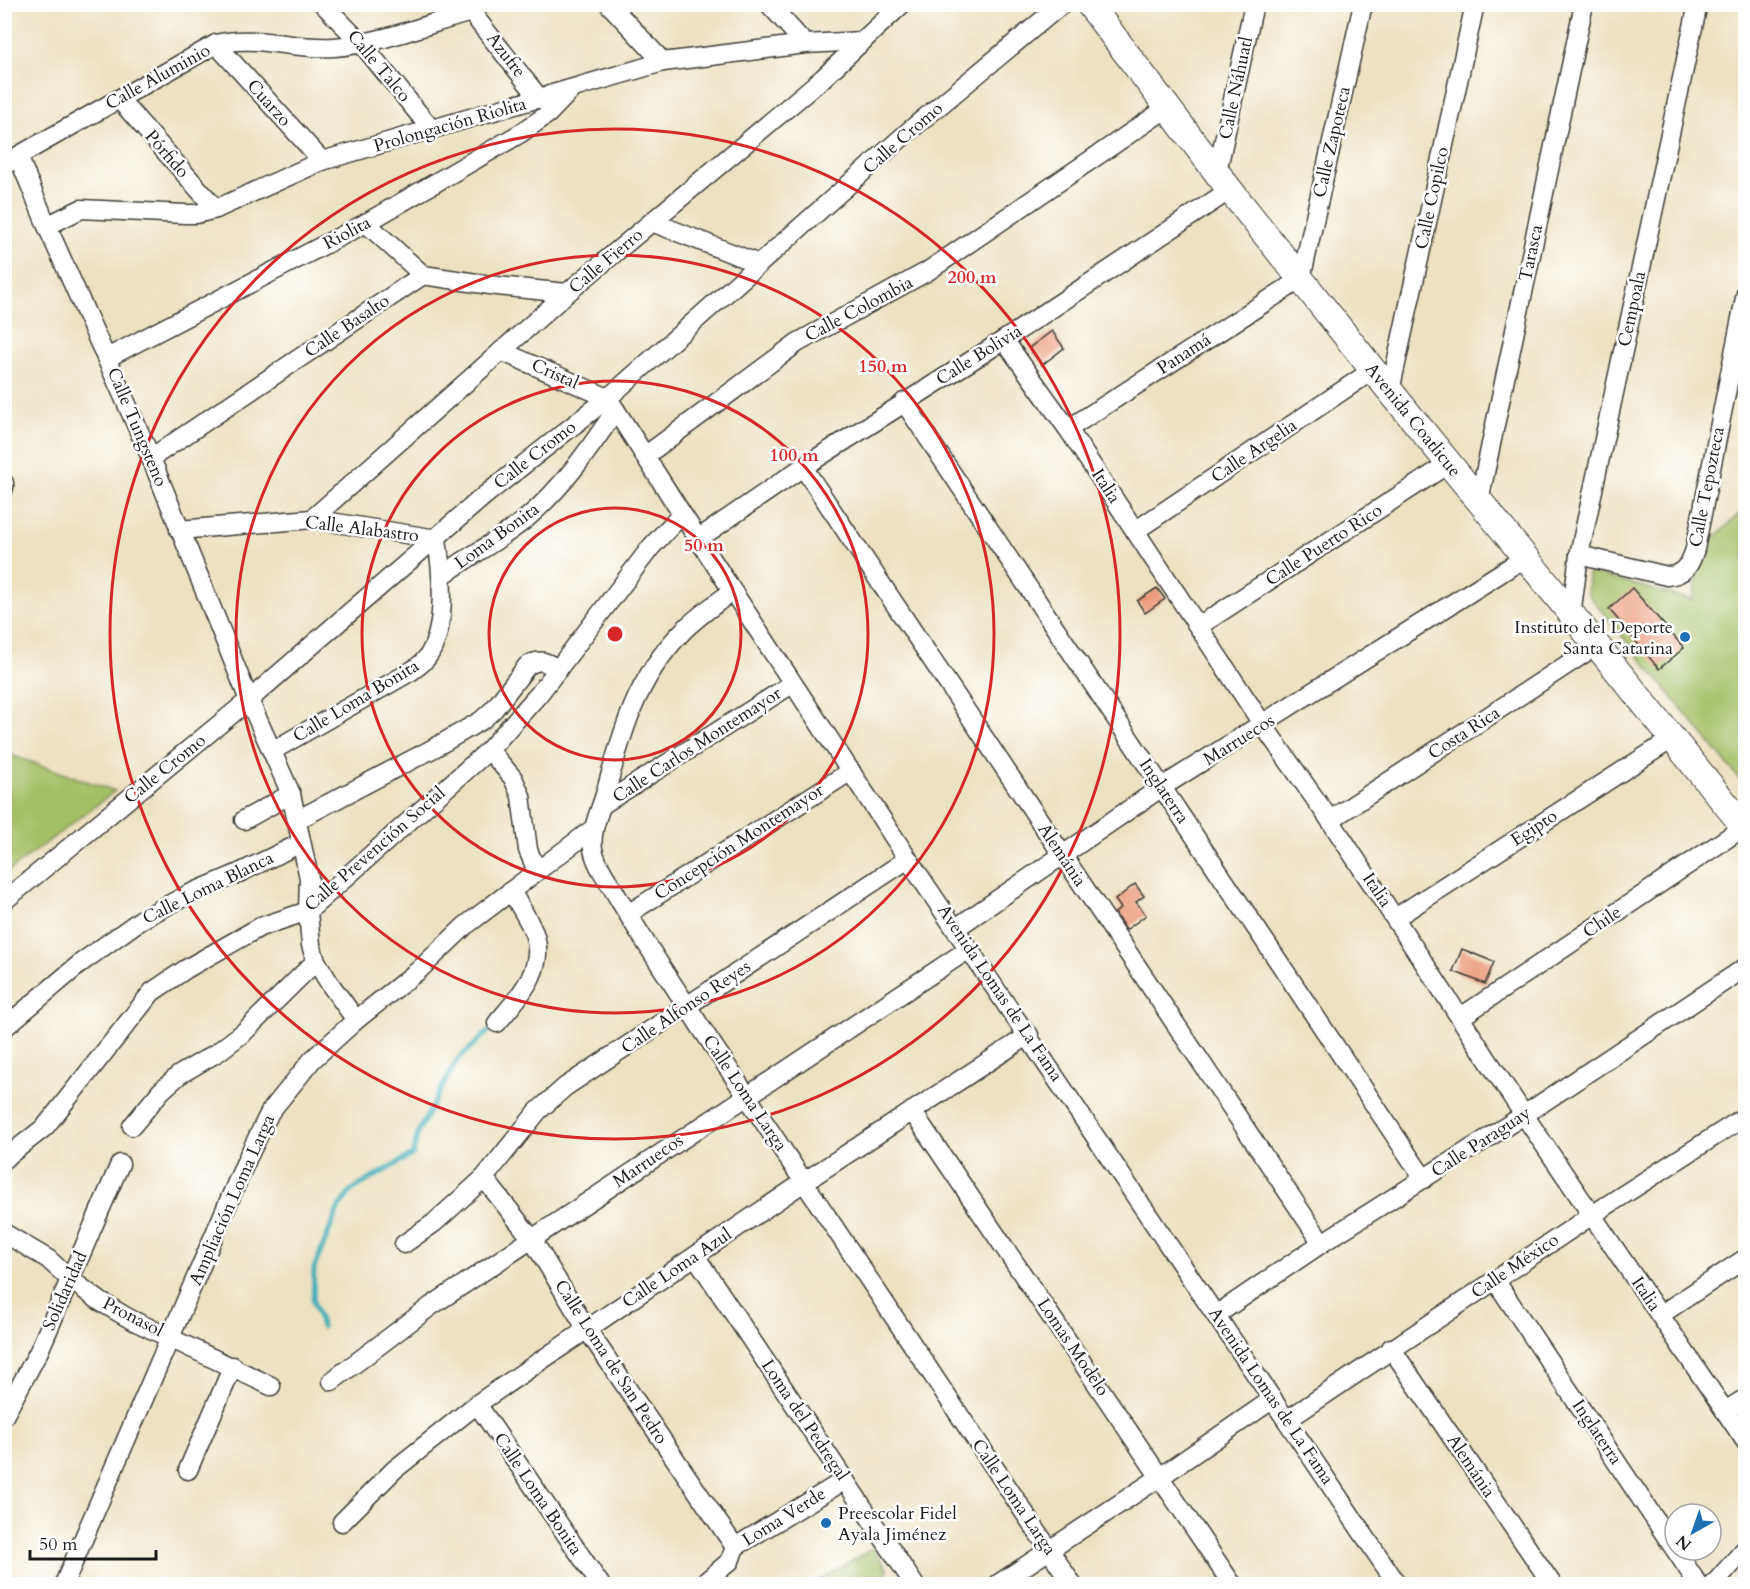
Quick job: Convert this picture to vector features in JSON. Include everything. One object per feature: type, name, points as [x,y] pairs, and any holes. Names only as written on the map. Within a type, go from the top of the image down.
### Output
[{"type":"street","name":"Calle Talco","points":[[323,4],[362,44],[432,130]]},
{"type":"street","points":[[609,4],[663,62]]},
{"type":"street","points":[[769,4],[806,44]]},
{"type":"street","name":"Calle Fierro","points":[[312,519],[567,293],[823,78],[902,4]]},
{"type":"street","name":"Calle Cromo","points":[[4,901],[249,700],[484,496],[611,404],[759,264],[909,131],[1062,4]]},
{"type":"street","name":"Avenida Coatlicue","points":[[1089,4],[1167,108],[1373,370],[1745,828]]},
{"type":"street","name":"Calle Náhuatl","points":[[1224,181],[1254,4]]},
{"type":"street","name":"Calle Zapoteca","points":[[1301,279],[1363,4]]},
{"type":"street","name":"Calle Copilco","points":[[1390,391],[1474,4]]},
{"type":"street","name":"Tarasca","points":[[1479,501],[1584,4]]},
{"type":"street","name":"Cempoala","points":[[1571,615],[1579,555],[1696,5]]},
{"type":"street","name":"Calle Aluminio","points":[[11,161],[216,45],[231,40],[312,48],[362,44],[476,8]]},
{"type":"street","name":"Azufre","points":[[476,8],[540,99]]},
{"type":"street","name":"Prolongación Riolita","points":[[46,226],[81,209],[184,214],[216,209],[322,161],[663,62],[806,44],[863,41]]},
{"type":"street","name":"Cuarzo","points":[[216,45],[322,161]]},
{"type":"street","name":"Riolita","points":[[107,358],[366,223],[534,126],[573,87]]},
{"type":"street","name":"Pórfido","points":[[119,99],[216,209]]},
{"type":"street","name":"Calle Colombia","points":[[645,456],[796,343],[928,271],[1167,108]]},
{"type":"street","name":"Calle Tungsteno","points":[[11,161],[46,226],[107,358],[151,458],[249,700]]},
{"type":"street","name":"Calle Bolivia","points":[[698,539],[804,466],[1004,340],[1224,181]]},
{"type":"street","points":[[652,222],[759,264]]},
{"type":"street","points":[[366,223],[423,275],[567,293]]},
{"type":"street","name":"Calle Basalto","points":[[151,458],[423,275]]},
{"type":"street","name":"Panamá","points":[[1068,429],[1301,279]]},
{"type":"street","name":"Calle Tepozteca","points":[[1579,555],[1667,576],[1680,574],[1685,570],[1695,549],[1740,349],[1746,293]]},
{"type":"street","name":"Italia","points":[[1004,340],[1068,429],[1524,1115],[1746,1442]]},
{"type":"street","name":"Cristal","points":[[501,351],[611,404]]},
{"type":"street","name":"Calle Argelia","points":[[1135,531],[1373,370]]},
{"type":"street","name":"Inglaterra","points":[[904,402],[1424,1179]]},
{"type":"street","name":"Avenida Lomas de La Fama","points":[[611,404],[908,859],[1029,1035],[1397,1584]]},
{"type":"street","name":"Loma Bonita","points":[[443,575],[508,532],[556,491],[574,470],[611,404]]},
{"type":"street","name":"Calle Puerto Rico","points":[[1199,626],[1448,464]]},
{"type":"street","name":"Alemánia","points":[[804,466],[1322,1242]]},
{"type":"street","points":[[4,483],[4,488]]},
{"type":"street","name":"Calle Prevención Social","points":[[4,1159],[45,1127],[152,992],[186,969],[250,933],[308,911],[489,750],[558,670],[651,547],[681,514]]},
{"type":"street","name":"Calle Alabastro","points":[[179,530],[312,519],[437,538]]},
{"type":"street","name":"Calle Loma Bonita","points":[[272,752],[422,664],[435,642],[439,625],[443,575],[437,538]]},
{"type":"street","name":"Marruecos","points":[[956,928],[1061,854],[1162,788],[1526,557]]},
{"type":"street","name":"Calle Loma Larga","points":[[732,591],[683,631],[669,646],[642,684],[620,739],[594,828],[593,848],[598,863],[628,914],[746,1096],[1072,1584]]},
{"type":"street","name":"Costa Rica","points":[[1330,820],[1597,645]]},
{"type":"street","points":[[297,820],[434,748],[482,720],[494,709],[527,666],[533,662],[540,660],[547,662],[558,670]]},
{"type":"street","name":"Calle Carlos Montemayor","points":[[602,805],[792,684]]},
{"type":"street","points":[[249,700],[291,795],[309,878],[308,911],[311,945],[316,961],[356,1020]]},
{"type":"street","name":"Egipto","points":[[1395,918],[1672,739]]},
{"type":"street","points":[[489,750],[513,778],[521,796],[528,850],[537,871]]},
{"type":"street","name":"Concepción Montemayor","points":[[628,914],[851,771]]},
{"type":"street","points":[[244,820],[291,795]]},
{"type":"street","name":"Ampliación Loma Larga","points":[[64,1584],[247,1159],[270,1112],[312,1060],[356,1020],[419,970],[465,926],[594,828]]},
{"type":"street","name":"Chile","points":[[1461,1017],[1745,828]]},
{"type":"street","name":"Calle Loma Blanca","points":[[4,1028],[81,962],[142,919],[187,895],[301,843]]},
{"type":"street","name":"Calle Alfonso Reyes","points":[[404,1244],[434,1223],[484,1178],[519,1133],[550,1099],[565,1087],[908,859]]},
{"type":"street","points":[[497,1023],[528,983],[538,957],[533,931],[512,891]]},
{"type":"street","name":"Marruecos","points":[[332,1381],[431,1306],[969,948]]},
{"type":"street","points":[[132,1126],[161,1091],[197,1062],[218,1052],[244,1032],[316,961]]},
{"type":"street","name":"Calle Paraguay","points":[[1216,1315],[1322,1242],[1524,1115],[1746,967]]},
{"type":"street","name":"Calle Loma Azul","points":[[342,1522],[394,1470],[477,1404],[804,1182],[1029,1035]]},
{"type":"street","name":"Lomas Modelo","points":[[912,1111],[1232,1584]]},
{"type":"street","name":"Calle México","points":[[1287,1420],[1391,1348],[1746,1116]]},
{"type":"street","name":"Solidaridad","points":[[4,1416],[39,1351],[120,1164]]},
{"type":"street","name":"Calle Loma de San Pedro","points":[[484,1178],[532,1239],[586,1328],[735,1547]]},
{"type":"street","name":"Pronasol","points":[[4,1233],[48,1259],[71,1280],[111,1308],[272,1386]]},
{"type":"street","name":"Loma del Pedregal","points":[[696,1257],[914,1584]]},
{"type":"street","points":[[1660,1316],[1746,1258]]},
{"type":"street","name":"Inglaterra","points":[[1496,1280],[1698,1584]]},
{"type":"street","name":"Alemánia","points":[[1391,1348],[1552,1584]]},
{"type":"street","points":[[188,1470],[233,1366]]},
{"type":"street","points":[[1725,1411],[1746,1398]]},
{"type":"street","points":[[998,1584],[1273,1399]]},
{"type":"street","name":"Calle Loma Bonita","points":[[477,1404],[600,1584]]},
{"type":"street","name":"Loma Verde","points":[[704,1584],[730,1561],[735,1547],[845,1480]]},
{"type":"street","points":[[1714,1584],[1746,1548]]},
{"type":"green space","name":"Instituto del Deporte Santa Catarina","points":[[1745,508],[1745,786],[1587,593],[1588,572],[1692,600],[1704,548]]},
{"type":"green space","points":[[4,753],[115,791],[5,874]]},
{"type":"green space","points":[[873,1548],[887,1569],[886,1584],[813,1584]]},
{"type":"building","points":[[1052,331],[1064,348],[1042,365],[1029,348]]},
{"type":"building","points":[[1157,588],[1165,599],[1145,613],[1137,601]]},
{"type":"building","points":[[1632,588],[1684,648],[1659,669],[1609,609]]},
{"type":"building","points":[[1135,884],[1144,896],[1136,902],[1146,915],[1126,930],[1115,913],[1121,908],[1115,900]]},
{"type":"building","points":[[1462,949],[1494,962],[1485,984],[1453,971]]},
{"type":"waterway","points":[[322,1327],[313,1301],[314,1268],[339,1207],[352,1190],[413,1154],[418,1132],[457,1060],[489,1031]]},
{"type":"place","name":"Instituto del Deporte Santa Catarina","points":[[1685,637]]},
{"type":"place","name":"Preescolar Fidel Ayala Jiménez","points":[[826,1523]]}]
